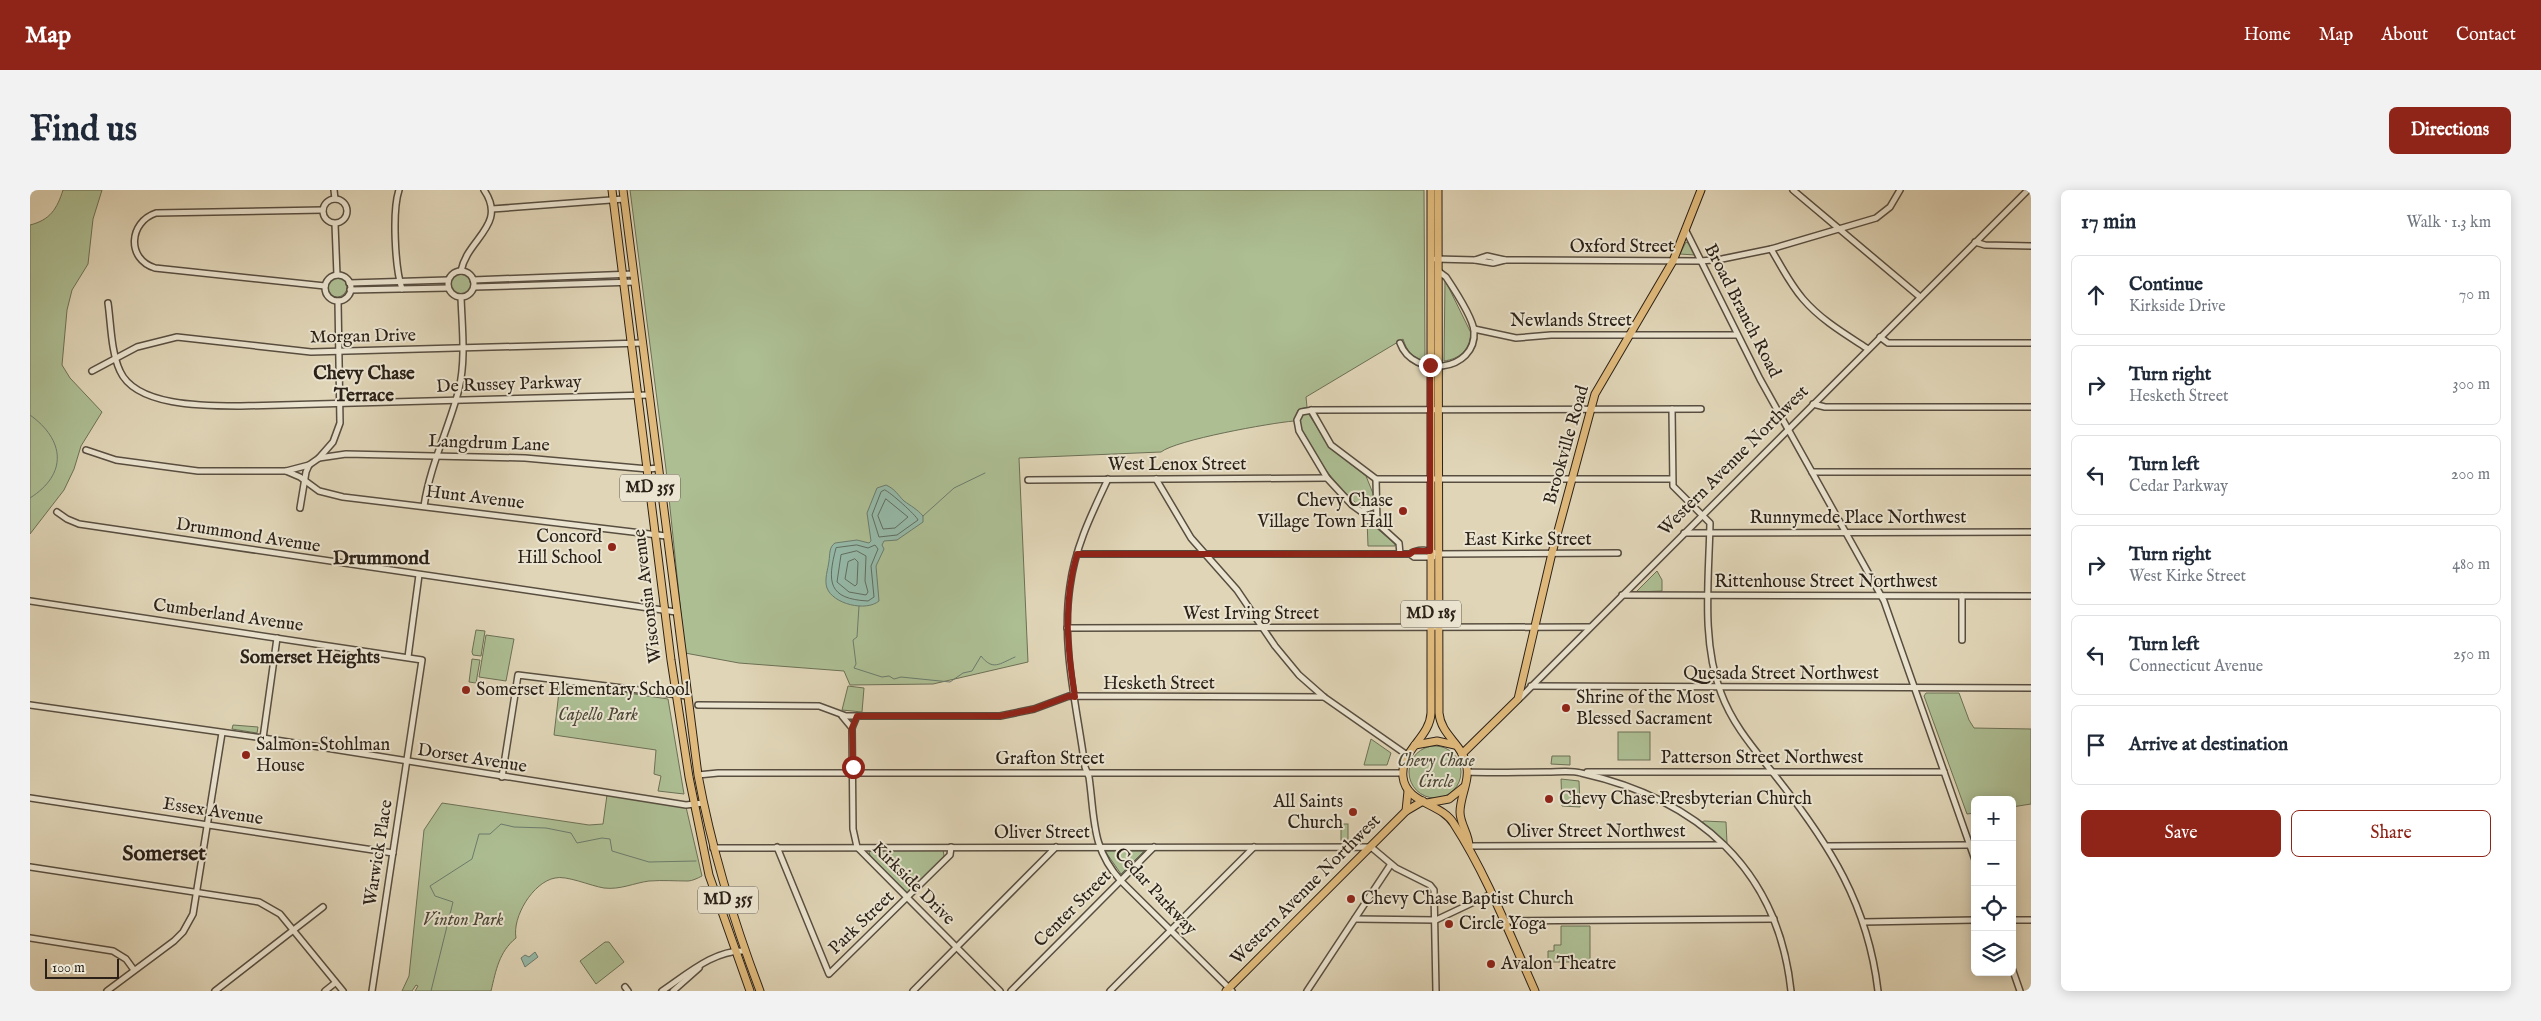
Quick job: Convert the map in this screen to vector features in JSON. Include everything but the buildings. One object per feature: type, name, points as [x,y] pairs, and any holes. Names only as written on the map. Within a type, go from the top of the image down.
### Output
[{"type":"main road","name":"Wisconsin Avenue","points":[[612,190],[633,344],[676,697],[694,805],[710,880],[750,991]]},
{"type":"main road","name":"Wisconsin Avenue","points":[[623,190],[686,696],[698,775],[713,848],[725,893],[760,991]]},
{"type":"main road","name":"MD 185","points":[[1430,190],[1434,259],[1435,365],[1434,479],[1430,554],[1439,719],[1443,730],[1455,745]]},
{"type":"main road","name":"MD 185","points":[[1435,365],[1438,271],[1434,259],[1438,190]]},
{"type":"main road","name":"Brookville Road","points":[[1518,699],[1552,553],[1590,409],[1602,379],[1673,261],[1701,190]]},
{"type":"main road","name":"MD 185","points":[[1415,745],[1427,730],[1431,719],[1438,554],[1434,479]]},
{"type":"main road","name":"Western Avenue Northwest","points":[[1462,754],[1518,699]]},
{"type":"main road","points":[[1469,846],[1469,837],[1460,813],[1468,772],[1462,754],[1455,745],[1433,741],[1415,745],[1407,755],[1403,773],[1408,790],[1452,820],[1469,846],[1535,991]]},
{"type":"main road","points":[[1425,802],[1449,799],[1464,787]]},
{"type":"main road","name":"Western Avenue Northwest","points":[[1406,811],[1408,790]]},
{"type":"main road","name":"Western Avenue Northwest","points":[[1229,990],[1406,811],[1425,802]]},
{"type":"street","points":[[399,190],[396,205],[399,282],[402,289]]},
{"type":"street","points":[[461,271],[466,253],[489,225],[492,209],[484,190]]},
{"type":"street","points":[[1793,190],[1920,297]]},
{"type":"street","name":"Oxford Street","points":[[1434,259],[1475,260],[1487,256],[1505,260],[1701,261],[1738,257],[1876,218],[1890,207],[1900,190]]},
{"type":"street","name":"Western Avenue Northwest","points":[[1518,699],[2028,190]]},
{"type":"street","points":[[334,191],[337,199],[346,205],[348,212],[344,220],[335,224]]},
{"type":"street","points":[[335,224],[326,219],[323,210],[326,203],[337,199]]},
{"type":"street","points":[[492,209],[624,199]]},
{"type":"street","points":[[323,210],[156,213],[142,220],[133,237],[139,257],[155,268],[325,286]]},
{"type":"street","points":[[335,224],[337,275]]},
{"type":"street","name":"Broad Branch Road","points":[[1686,231],[1737,335],[1882,596],[1971,848]]},
{"type":"street","points":[[1975,242],[1986,245],[2031,246]]},
{"type":"street","points":[[1771,249],[1794,287],[1811,307],[1831,325],[1868,349]]},
{"type":"street","points":[[461,271],[470,274],[473,280],[474,287],[470,293],[461,297],[452,294],[448,288],[448,280],[452,273],[461,271]]},
{"type":"street","points":[[1400,343],[1410,359],[1435,365],[1451,365],[1463,357],[1472,342],[1474,329],[1446,276],[1438,271]]},
{"type":"street","points":[[337,275],[344,277],[349,283],[350,290],[346,297],[338,300],[328,297],[325,286],[330,278],[337,275]]},
{"type":"street","points":[[473,280],[546,278],[624,279]]},
{"type":"street","points":[[546,278],[546,286]]},
{"type":"street","points":[[474,287],[546,286],[634,278]]},
{"type":"street","points":[[349,283],[448,280]]},
{"type":"street","points":[[350,290],[448,288]]},
{"type":"street","points":[[424,506],[427,485],[455,401],[461,376],[463,349],[461,297]]},
{"type":"street","points":[[86,450],[116,460],[198,471],[286,471],[309,466],[333,442],[340,423],[338,300]]},
{"type":"street","name":"De Russey Parkway","points":[[108,303],[119,370],[128,383],[139,392],[153,398],[220,406],[649,395]]},
{"type":"street","name":"Newlands Street","points":[[1474,329],[1516,338],[1551,335],[1737,335]]},
{"type":"street","name":"Morgan Drive","points":[[92,371],[150,343],[189,337],[291,350],[339,351],[643,343]]},
{"type":"street","points":[[1880,337],[1888,343],[2031,343]]},
{"type":"street","points":[[1813,404],[1825,406],[2031,407]]},
{"type":"street","points":[[1672,409],[1671,479],[1676,491],[1710,523],[1710,644],[1719,688],[1737,726],[1828,846],[1848,883],[1863,922],[1874,961],[1878,991]]},
{"type":"street","points":[[1400,554],[1400,544],[1377,523],[1360,511],[1327,478],[1309,450],[1297,424],[1301,412],[1311,410],[1701,409]]},
{"type":"street","points":[[1311,410],[1331,444],[1376,479],[1671,479]]},
{"type":"street","points":[[333,442],[334,448],[340,454]]},
{"type":"street","name":"Langdrum Lane","points":[[319,458],[340,454],[525,458],[648,469],[658,468]]},
{"type":"street","points":[[300,508],[309,466]]},
{"type":"street","name":"Hunt Avenue","points":[[286,471],[319,491],[343,497],[666,536]]},
{"type":"street","points":[[1812,472],[2031,472]]},
{"type":"street","name":"Cedar Parkway","points":[[1108,478],[1088,521],[1077,554],[1070,585],[1067,628],[1075,697],[1098,846],[1106,864],[1120,881],[1229,990]]},
{"type":"street","name":"West Lenox Street","points":[[1028,480],[1327,478]]},
{"type":"street","points":[[1156,479],[1185,529],[1236,590],[1282,655],[1303,679],[1324,697],[1407,755]]},
{"type":"street","points":[[1376,479],[1377,523]]},
{"type":"street","points":[[1360,511],[1376,506]]},
{"type":"street","name":"Drummond Avenue","points":[[57,512],[66,519],[79,524],[665,612],[676,612]]},
{"type":"street","name":"Runnymede Place Northwest","points":[[1684,533],[2031,532]]},
{"type":"street","points":[[1077,554],[1410,554],[1414,551],[1438,554]]},
{"type":"street","name":"East Kirke Street","points":[[1438,554],[1618,553]]},
{"type":"street","points":[[408,656],[419,575]]},
{"type":"street","name":"Rittenhouse Street Northwest","points":[[1622,596],[2031,596]]},
{"type":"street","points":[[1962,596],[1962,640]]},
{"type":"street","name":"Cumberland Avenue","points":[[30,601],[408,656],[422,660]]},
{"type":"street","name":"West Irving Street","points":[[1067,628],[1590,628]]},
{"type":"street","points":[[263,738],[277,638]]},
{"type":"street","name":"Warwick Place","points":[[372,991],[422,660]]},
{"type":"street","points":[[502,777],[518,675],[676,697],[686,696]]},
{"type":"street","name":"Quesada Street Northwest","points":[[1531,686],[2031,688]]},
{"type":"street","name":"Hesketh Street","points":[[698,705],[819,706],[842,716],[1000,716],[1034,709],[1069,696],[1324,697]]},
{"type":"street","name":"Dorset Avenue","points":[[30,705],[263,738],[502,777],[694,805],[703,803]]},
{"type":"street","points":[[842,716],[852,728]]},
{"type":"street","name":"Kirkside Drive","points":[[857,716],[852,728],[853,829],[857,847],[1000,991]]},
{"type":"street","points":[[107,991],[183,932],[193,914],[222,733]]},
{"type":"street","name":"Patterson Street Northwest","points":[[1468,772],[1944,772]]},
{"type":"street","points":[[1580,772],[1644,792],[1669,804],[1693,819],[1723,845],[1751,878],[1774,919],[1786,954],[1791,991]]},
{"type":"street","points":[[1616,772],[1616,782]]},
{"type":"street","name":"Grafton Street","points":[[698,775],[718,773],[1403,773]]},
{"type":"street","name":"Essex Avenue","points":[[30,798],[393,853]]},
{"type":"street","name":"Oliver Street Northwest","points":[[1469,846],[1723,845]]},
{"type":"street","points":[[1828,846],[1970,845]]},
{"type":"street","points":[[913,991],[1056,846]]},
{"type":"street","points":[[1110,991],[1254,846]]},
{"type":"street","name":"Park Street","points":[[777,847],[829,974],[950,855],[951,847]]},
{"type":"street","name":"Center Street","points":[[1011,991],[1154,847]]},
{"type":"street","points":[[1370,847],[1391,864],[1433,888],[1436,920],[1436,991]]},
{"type":"street","name":"Oliver Street","points":[[713,848],[1370,847]]},
{"type":"street","points":[[1307,991],[1391,864]]},
{"type":"street","points":[[30,867],[259,902],[274,909],[294,930],[343,991]]},
{"type":"street","points":[[1355,919],[1436,920],[1491,894]]},
{"type":"street","points":[[215,991],[324,907]]},
{"type":"street","points":[[1503,921],[1774,919]]},
{"type":"street","points":[[1863,922],[1971,920]]},
{"type":"street","points":[[2016,920],[2031,920]]},
{"type":"street","points":[[30,938],[113,951],[126,959],[134,970]]},
{"type":"street","points":[[662,991],[676,988],[710,961],[735,950],[745,951]]},
{"type":"street","points":[[2015,976],[2020,991]]},
{"type":"street","points":[[325,991],[336,983]]},
{"type":"green space","points":[[63,190],[102,190],[93,219],[88,264],[72,290],[67,310],[62,365],[70,378],[102,412],[81,446],[74,469],[64,490],[30,534],[30,225],[43,220],[52,213]]},
{"type":"green space","points":[[630,190],[1424,190],[1425,361],[1411,353],[1403,339],[1306,397],[1307,407],[1298,410],[1294,421],[1203,437],[1170,447],[1161,452],[1019,458],[1028,662],[933,684],[850,685],[844,671],[739,663],[685,653],[666,469]]},
{"type":"green space","points":[[1686,242],[1690,244],[1695,255],[1680,254]]},
{"type":"green space","points":[[461,274],[468,277],[471,284],[468,291],[461,294],[454,291],[451,284],[454,277]]},
{"type":"green space","points":[[337,277],[344,280],[347,287],[344,294],[337,297],[330,294],[327,287],[330,280]]},
{"type":"green space","points":[[1445,280],[1471,333],[1463,353],[1444,361]]},
{"type":"green space","points":[[1308,413],[1330,448],[1366,476],[1374,496],[1370,504],[1359,506],[1342,489],[1313,452],[1305,439],[1299,417]]},
{"type":"green space","points":[[1367,520],[1395,544],[1395,546],[1368,546]]},
{"type":"green space","points":[[1657,571],[1662,580],[1662,591],[1636,592]]},
{"type":"green space","points":[[476,630],[485,631],[481,656],[473,655],[472,652]]},
{"type":"green space","points":[[486,635],[514,639],[506,681],[479,677]]},
{"type":"green space","points":[[472,659],[480,660],[476,683],[469,682]]},
{"type":"green space","name":"Capello Park","points":[[560,683],[668,699],[684,794],[658,791],[661,776],[654,774],[656,750],[554,735]]},
{"type":"green space","points":[[848,686],[864,688],[862,712],[842,710]]},
{"type":"green space","points":[[1926,693],[1959,693],[1974,728],[2031,729],[2031,804],[2016,806],[2016,796],[1971,796],[1971,814],[1967,814],[1924,696]]},
{"type":"green space","points":[[233,725],[258,727],[257,733],[232,729]]},
{"type":"green space","points":[[1618,732],[1650,732],[1650,760],[1618,760]]},
{"type":"green space","points":[[1371,739],[1391,753],[1387,765],[1364,765]]},
{"type":"green space","name":"Chevy Chase Circle","points":[[1430,746],[1440,746],[1454,753],[1461,767],[1461,777],[1454,791],[1440,798],[1430,798],[1420,794],[1413,787],[1409,777],[1409,767],[1413,757],[1420,750]]},
{"type":"green space","points":[[1552,756],[1570,756],[1570,765],[1551,764]]},
{"type":"green space","points":[[1561,779],[1579,781],[1580,807],[1562,806]]},
{"type":"green space","name":"Vinton Park","points":[[607,795],[686,807],[702,876],[690,881],[649,881],[610,888],[560,877],[547,881],[532,893],[521,911],[517,920],[516,938],[502,955],[491,991],[415,991],[418,986],[416,985],[412,991],[402,991],[409,976],[424,830],[442,803],[589,825],[603,824]]},
{"type":"green space","points":[[1702,822],[1726,822],[1727,843]]},
{"type":"green space","points":[[1341,824],[1348,824],[1348,840],[1341,840]]},
{"type":"green space","points":[[943,849],[944,856],[907,893],[871,858],[869,852],[870,850]]},
{"type":"green space","points":[[1105,851],[1144,851],[1121,874]]},
{"type":"green space","points":[[1561,926],[1590,926],[1590,962],[1548,962],[1548,951],[1554,951],[1554,945],[1561,945]]},
{"type":"green space","points":[[605,942],[609,942],[624,962],[596,984],[580,961]]},
{"type":"water","points":[[886,485],[892,488],[904,501],[923,516],[923,522],[897,540],[884,541],[882,545],[884,549],[876,566],[879,601],[866,606],[850,605],[830,594],[827,588],[826,578],[831,549],[835,543],[857,540],[869,543],[871,541],[867,513],[877,488]]},
{"type":"water","points":[[535,952],[538,957],[525,967],[521,958],[525,955],[529,957]]},
{"type":"waterway","points":[[30,415],[50,435],[57,457],[56,468],[51,478],[42,489],[30,498]]},
{"type":"waterway","points":[[923,516],[954,488],[985,473]]},
{"type":"waterway","points":[[859,606],[857,637],[853,640],[856,664],[854,668],[882,677],[889,676],[894,679],[901,677],[950,682],[963,673],[972,671],[981,656],[985,661],[993,665],[1015,657]]},
{"type":"waterway","points":[[431,991],[453,902],[435,896],[430,886],[472,859],[479,834],[490,834],[501,824],[514,827],[546,828],[571,833],[577,843],[602,838],[610,839],[612,851],[649,862],[696,861]]},
{"type":"place","name":"Chevy Chase Village Town Hall","points":[[1403,511]]},
{"type":"place","name":"Concord Hill School","points":[[612,547]]},
{"type":"place","name":"Somerset Elementary School","points":[[466,690]]},
{"type":"place","name":"Shrine of the Most Blessed Sacrament","points":[[1566,708]]},
{"type":"place","name":"Salmon-Stohlman House","points":[[246,755]]},
{"type":"place","name":"Chevy Chase Presbyterian Church","points":[[1549,799]]},
{"type":"place","name":"All Saints Church","points":[[1353,812]]},
{"type":"place","name":"Chevy Chase Baptist Church","points":[[1351,899]]},
{"type":"place","name":"Circle Yoga","points":[[1449,924]]},
{"type":"place","name":"Avalon Theatre","points":[[1491,964]]},
{"type":"district","name":"Chevy Chase Terrace","points":[[364,385]]},
{"type":"district","name":"Drummond","points":[[381,558]]},
{"type":"district","name":"Somerset Heights","points":[[310,658]]},
{"type":"district","name":"Somerset","points":[[164,854]]},
{"type":"route","points":[[853,767],[852,728],[857,716],[1000,716],[1034,709],[1069,696],[1075,697],[1067,628],[1070,585],[1077,554],[1410,554],[1414,551],[1430,551],[1430,365]]}]
